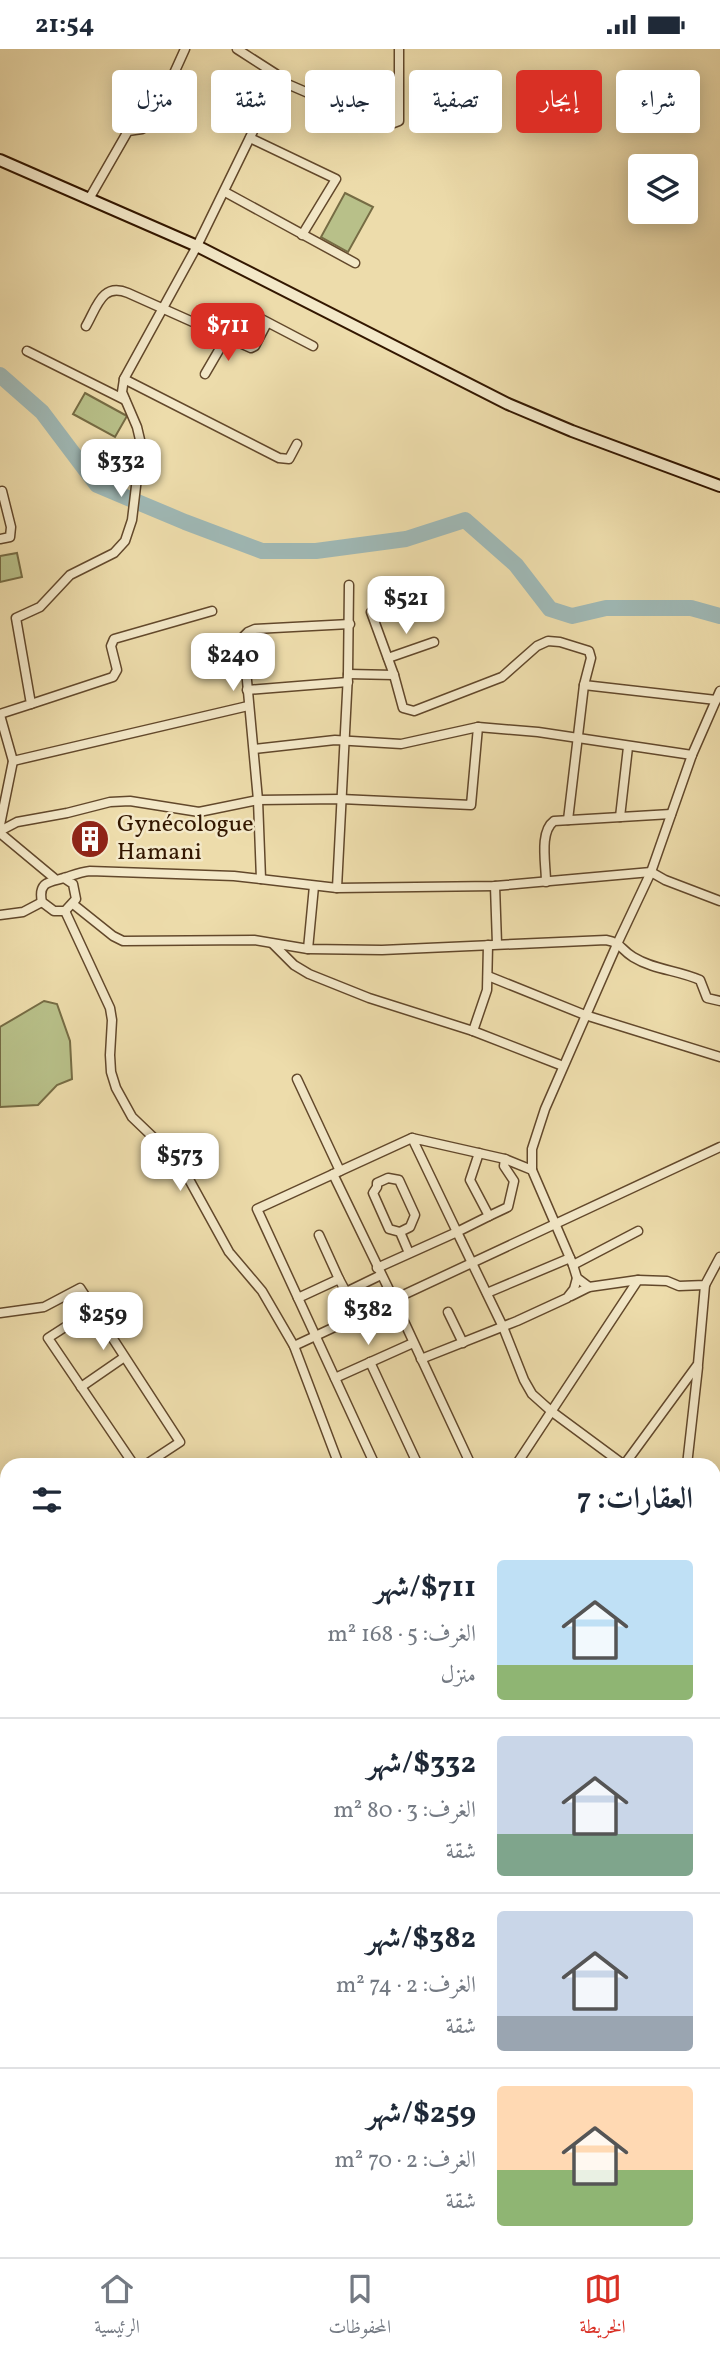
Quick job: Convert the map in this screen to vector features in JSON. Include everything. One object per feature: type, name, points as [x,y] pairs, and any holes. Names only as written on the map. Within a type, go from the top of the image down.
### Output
[{"type":"main road","points":[[0,160],[197,246],[508,404],[720,486]]},
{"type":"street","points":[[89,198],[128,131],[142,129],[151,124],[185,49]]},
{"type":"street","points":[[237,49],[270,70]]},
{"type":"street","points":[[291,86],[378,123],[391,124],[399,121],[399,49]]},
{"type":"street","points":[[31,704],[16,618],[40,607],[70,575],[114,553],[125,541],[132,520],[141,445],[137,426],[121,392],[124,379],[197,246],[252,133]]},
{"type":"street","points":[[250,138],[336,179],[302,235]]},
{"type":"street","points":[[225,192],[355,263]]},
{"type":"street","points":[[86,326],[106,292],[113,289],[120,289],[251,348],[255,346],[267,323]]},
{"type":"street","points":[[248,312],[313,346]]},
{"type":"street","points":[[205,374],[226,338]]},
{"type":"street","points":[[27,351],[126,401]]},
{"type":"street","points":[[124,379],[279,458],[289,459],[297,445]]},
{"type":"street","points":[[0,539],[10,537],[11,527],[2,491]]},
{"type":"street","points":[[337,888],[348,678],[349,585]]},
{"type":"street","points":[[391,606],[371,612],[403,708],[414,712],[502,677],[537,646],[548,641],[589,651],[591,658],[584,685],[568,820]]},
{"type":"street","points":[[0,825],[13,761],[0,715],[113,677],[117,670],[111,646],[114,639],[212,611]]},
{"type":"street","points":[[261,879],[258,800],[243,637],[248,632],[349,624]]},
{"type":"street","points":[[388,658],[434,642]]},
{"type":"street","points":[[247,691],[394,675]]},
{"type":"street","points":[[584,685],[718,696],[692,755],[651,872],[563,1066],[532,1149],[532,1170],[554,1226],[577,1278],[589,1287]]},
{"type":"street","points":[[13,761],[248,706]]},
{"type":"street","points":[[54,879],[0,832],[16,822],[110,802],[130,801],[199,812],[258,800],[341,799],[471,805],[478,727]]},
{"type":"street","points":[[254,749],[345,741],[401,744],[478,727],[538,732],[692,755]]},
{"type":"street","points":[[620,817],[628,747]]},
{"type":"street","points":[[546,882],[545,835],[548,825],[554,821],[671,814]]},
{"type":"street","points":[[64,879],[75,889],[76,899],[65,911],[54,911],[42,902],[41,891],[46,883],[54,879],[64,879],[76,872],[90,871],[261,879],[337,888],[495,886],[651,872],[720,901]]},
{"type":"street","points":[[308,949],[314,886]]},
{"type":"street","points":[[473,1031],[487,990],[495,886]]},
{"type":"street","points":[[0,915],[23,912],[42,902]]},
{"type":"street","points":[[73,904],[123,941],[254,940],[308,949],[382,950],[606,940],[618,942],[630,955],[653,968],[686,974],[700,980],[707,998],[720,1001]]},
{"type":"street","points":[[65,911],[110,1008],[111,1072],[124,1103],[146,1131],[180,1163],[229,1252],[262,1291],[294,1346],[335,1458]]},
{"type":"street","points":[[273,944],[294,965],[309,974],[369,998],[473,1031],[563,1066]]},
{"type":"street","points":[[488,976],[585,1015],[720,1057]]},
{"type":"street","points":[[297,1079],[379,1272],[465,1458]]},
{"type":"street","points":[[371,1458],[257,1209],[412,1138],[505,1159],[532,1170]]},
{"type":"street","points":[[412,1138],[503,1327],[532,1394],[615,1458]]},
{"type":"street","points":[[294,1346],[720,1147]]},
{"type":"street","points":[[479,1153],[470,1180],[489,1216]]},
{"type":"street","points":[[319,1235],[346,1292],[409,1253],[508,1207],[514,1181],[504,1166],[505,1159]]},
{"type":"street","points":[[388,1178],[399,1179],[415,1215],[410,1227],[400,1232],[389,1229],[373,1192],[377,1183],[388,1178]]},
{"type":"street","points":[[486,1293],[571,1261],[638,1231]]},
{"type":"street","points":[[400,1232],[409,1253]]},
{"type":"street","points":[[688,1458],[705,1285],[720,1257]]},
{"type":"street","points":[[568,1298],[577,1278]]},
{"type":"street","points":[[298,1298],[339,1279]]},
{"type":"street","points":[[421,1359],[503,1327],[589,1287],[638,1280],[667,1281],[679,1286],[705,1285]]},
{"type":"street","points":[[521,1458],[638,1280]]},
{"type":"street","points":[[0,1313],[44,1307],[80,1288],[180,1442],[156,1458]]},
{"type":"street","points":[[93,1309],[48,1338],[129,1458]]},
{"type":"street","points":[[448,1312],[463,1343]]},
{"type":"street","points":[[335,1378],[413,1343]]},
{"type":"street","points":[[81,1387],[123,1358]]},
{"type":"street","points":[[370,1362],[415,1458]]},
{"type":"street","points":[[629,1458],[698,1364]]},
{"type":"green space","points":[[345,193],[373,207],[348,252],[321,237]]},
{"type":"green space","points":[[85,393],[127,416],[115,437],[73,414]]},
{"type":"green space","points":[[17,553],[22,577],[0,582],[0,556]]},
{"type":"green space","points":[[44,1001],[57,1004],[70,1041],[72,1079],[57,1085],[38,1105],[0,1107],[0,1027]]},
{"type":"waterway","points":[[0,375],[42,412],[97,485],[262,551],[316,551],[406,539],[465,520],[516,565],[550,609],[572,616],[606,608],[691,608],[720,616]]},
{"type":"place","name":"Gynécologue Hamani","points":[[90,839]]}]
